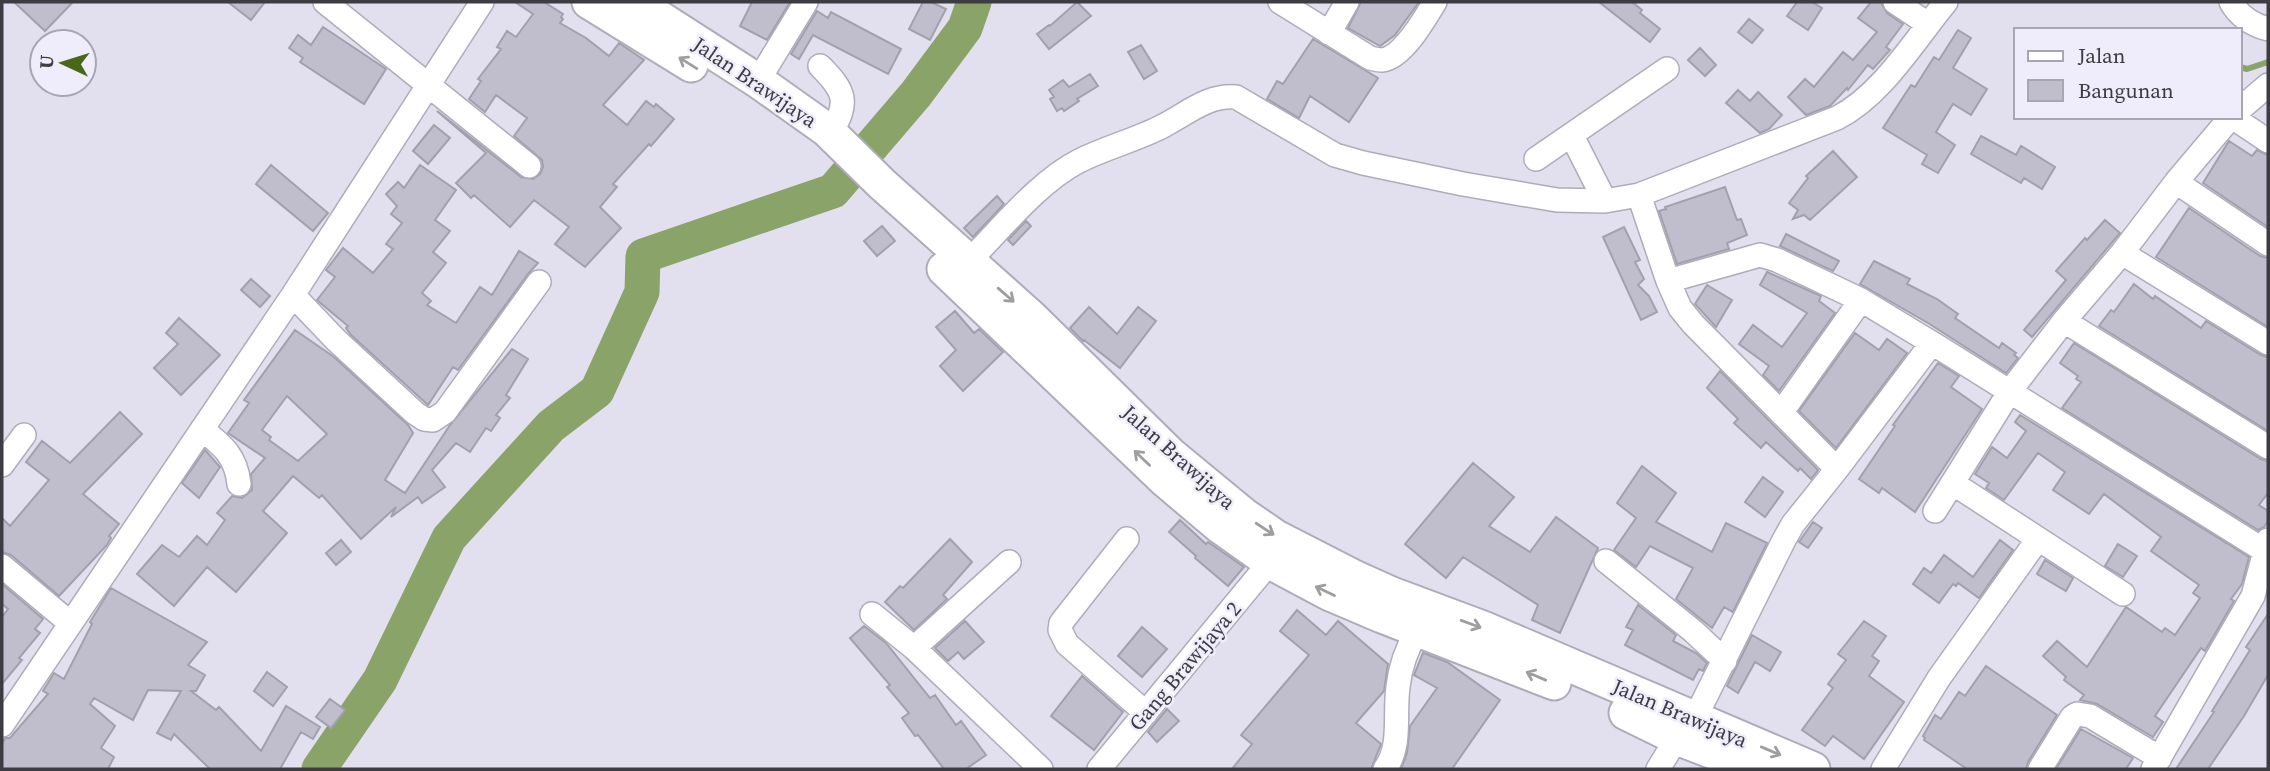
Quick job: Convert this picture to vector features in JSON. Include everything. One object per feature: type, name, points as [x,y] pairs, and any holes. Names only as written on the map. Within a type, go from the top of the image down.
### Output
[{"type":"highway","name":"Jalan Brawijaya","points":[[589,2],[770,113],[832,144]]},
{"type":"highway","name":"Jalan Brawijaya","points":[[635,2],[671,12],[832,144],[1166,481],[1218,525],[1270,562],[1328,593],[1418,629],[1670,721],[1813,769]]},
{"type":"highway","name":"Jalan Brawijaya","points":[[881,195],[968,262],[1031,317],[1170,454],[1244,515],[1276,537],[1352,576],[1483,628],[1670,721],[1757,769]]},
{"type":"street","points":[[325,2],[529,166]]},
{"type":"street","points":[[2,725],[293,296],[482,2]]},
{"type":"street","points":[[758,81],[806,2]]},
{"type":"street","points":[[1280,2],[1370,58],[1382,60],[1396,54],[1415,34],[1435,2]]},
{"type":"street","points":[[1329,33],[1347,2]]},
{"type":"street","points":[[1895,2],[1928,24]]},
{"type":"street","points":[[968,262],[1038,191],[1077,162],[1145,135],[1202,103],[1225,96],[1236,97],[1335,155],[1463,184],[1557,200],[1605,201],[1639,195],[1853,110],[1870,96],[1946,2]]},
{"type":"street","points":[[2231,2],[2236,11],[2268,30]]},
{"type":"street","points":[[820,66],[838,84],[842,93],[843,103],[832,144]]},
{"type":"street","points":[[1536,159],[1667,69]]},
{"type":"street","points":[[2242,107],[2268,85]]},
{"type":"street","points":[[1935,511],[2010,391],[2176,182],[2230,119]]},
{"type":"street","points":[[2235,119],[2268,141]]},
{"type":"street","points":[[1572,136],[1605,201]]},
{"type":"street","points":[[2176,182],[2268,244]]},
{"type":"street","points":[[1639,195],[1680,308],[1838,469]]},
{"type":"street","points":[[2122,253],[2268,343]]},
{"type":"street","points":[[1668,281],[1760,255],[1777,260],[1861,300],[2267,546],[2253,596],[2157,764],[2090,716],[2077,714],[2072,717],[2040,769]]},
{"type":"street","points":[[293,296],[415,413],[433,421],[445,412],[539,282]]},
{"type":"street","points":[[1782,414],[1861,300]]},
{"type":"street","points":[[2064,321],[2268,447]]},
{"type":"street","points":[[1658,769],[1670,721],[1724,661],[1793,524],[1838,469],[1932,343]]},
{"type":"street","points":[[202,429],[230,456],[237,468],[239,484]]},
{"type":"street","points":[[2,465],[24,435]]},
{"type":"street","points":[[1954,484],[2123,594]]},
{"type":"street","points":[[1127,539],[1061,623],[1060,630],[1067,644],[1146,713]]},
{"type":"street","points":[[1883,769],[1939,678],[2038,539]]},
{"type":"street","points":[[1606,561],[1693,631],[1724,661]]},
{"type":"street","points":[[914,648],[1009,562]]},
{"type":"street","name":"Gang Brawijaya 2","points":[[1099,769],[1270,562]]},
{"type":"street","points":[[2,566],[70,623]]},
{"type":"street","points":[[872,614],[914,648],[1041,769]]},
{"type":"street","points":[[1385,769],[1394,751],[1401,671],[1418,629]]},
{"type":"building","points":[[14,2],[73,2],[48,28],[42,28]]},
{"type":"building","points":[[228,2],[265,2],[251,20]]},
{"type":"building","points":[[515,2],[544,2],[563,14],[560,23],[609,56],[619,43],[644,60],[603,105],[627,125],[646,101],[654,107],[656,104],[674,119],[613,184],[617,187],[600,207],[621,228],[585,267],[555,244],[569,227],[534,200],[510,227],[474,195],[471,198],[456,183],[486,153],[437,111],[521,177],[533,179],[540,174],[543,167],[542,160],[514,136],[527,118],[496,95],[485,112],[469,99],[481,81],[478,79],[501,49],[497,47],[507,31],[516,37],[533,14]]},
{"type":"building","points":[[752,2],[790,2],[767,40],[740,26]]},
{"type":"building","points":[[923,2],[931,2],[946,9],[930,40],[909,29]]},
{"type":"building","points":[[1077,2],[1091,16],[1049,49],[1037,34]]},
{"type":"building","points":[[1361,2],[1419,2],[1395,35],[1380,46],[1348,28]]},
{"type":"building","points":[[1599,2],[1632,2],[1642,10],[1640,13],[1660,29],[1650,42]]},
{"type":"building","points":[[1797,2],[1812,2],[1822,8],[1808,30],[1787,16]]},
{"type":"building","points":[[1871,2],[1881,2],[1887,13],[1903,24],[1886,47],[1890,50],[1873,69],[1868,65],[1848,90],[1847,88],[1830,106],[1806,115],[1788,97],[1805,79],[1814,87],[1843,52],[1853,60],[1877,32],[1858,18]]},
{"type":"building","points":[[817,11],[828,18],[831,12],[901,49],[888,74],[813,35],[799,59],[791,54]]},
{"type":"building","points":[[1749,19],[1763,30],[1752,43],[1738,32]]},
{"type":"building","points":[[323,27],[386,69],[364,104],[300,62],[303,58],[289,48],[298,35],[311,45]]},
{"type":"building","points":[[1958,30],[1971,38],[1953,68],[1987,89],[1971,115],[1953,104],[1936,132],[1955,145],[1938,173],[1922,164],[1927,155],[1883,128],[1911,85],[1915,87],[1934,57],[1939,60]]},
{"type":"building","points":[[1313,39],[1378,78],[1349,122],[1310,96],[1299,118],[1267,99],[1277,81],[1283,84]]},
{"type":"building","points":[[1141,45],[1157,71],[1144,79],[1128,52]]},
{"type":"building","points":[[1700,48],[1716,65],[1705,76],[1688,60]]},
{"type":"building","points":[[1090,74],[1098,86],[1064,111],[1062,108],[1057,111],[1050,99],[1054,97],[1049,90],[1063,80],[1069,87]]},
{"type":"building","points":[[1738,90],[1750,101],[1758,92],[1782,115],[1769,129],[1760,133],[1726,103]]},
{"type":"building","points":[[434,125],[450,138],[428,164],[413,151]]},
{"type":"building","points":[[1981,136],[2016,155],[2021,146],[2055,167],[2042,189],[2024,178],[2021,183],[1971,154]]},
{"type":"building","points":[[2229,141],[2252,156],[2257,150],[2268,155],[2268,227],[2203,183]]},
{"type":"building","points":[[1833,151],[1857,177],[1810,220],[1804,215],[1793,219],[1798,210],[1789,203],[1808,178],[1806,176]]},
{"type":"building","points":[[271,165],[328,213],[313,231],[256,184]]},
{"type":"building","points":[[420,165],[456,190],[435,220],[450,231],[433,252],[446,263],[422,293],[431,301],[427,305],[456,323],[480,287],[492,295],[519,251],[538,263],[458,370],[453,367],[428,405],[351,335],[346,328],[348,326],[317,300],[335,277],[326,270],[343,248],[373,273],[393,249],[386,244],[402,223],[391,214],[397,206],[386,194],[398,182],[404,188]]},
{"type":"building","points":[[1725,187],[1737,220],[1741,219],[1747,235],[1727,243],[1729,249],[1677,264],[1659,211]]},
{"type":"building","points":[[997,196],[1004,204],[973,237],[964,228]]},
{"type":"building","points":[[2189,208],[2260,256],[2268,258],[2268,327],[2156,257]]},
{"type":"building","points":[[2105,220],[2120,233],[2032,337],[2024,330],[2066,280],[2056,271]]},
{"type":"building","points":[[1026,221],[1031,226],[1013,245],[1008,240]]},
{"type":"building","points":[[882,226],[895,241],[877,256],[864,241]]},
{"type":"building","points":[[1624,227],[1640,260],[1635,262],[1644,279],[1638,285],[1649,296],[1657,312],[1641,320],[1603,237]]},
{"type":"building","points":[[1786,234],[1839,261],[1833,271],[1780,246]]},
{"type":"building","points":[[1874,261],[1910,279],[1907,284],[1937,299],[1958,314],[1955,318],[1999,348],[2002,343],[2016,353],[2014,355],[2018,358],[2006,373],[1860,284]]},
{"type":"building","points":[[1767,272],[1821,296],[1819,301],[1835,313],[1779,391],[1763,375],[1769,366],[1739,344],[1753,325],[1782,347],[1807,313],[1760,285]]},
{"type":"building","points":[[251,279],[270,296],[260,307],[241,290]]},
{"type":"building","points":[[2134,284],[2153,299],[2155,296],[2201,328],[2206,321],[2268,357],[2268,431],[2099,326],[2111,310],[2114,312]]},
{"type":"building","points":[[1707,285],[1732,300],[1716,327],[1695,304]]},
{"type":"building","points":[[1089,307],[1117,334],[1138,307],[1156,321],[1120,368],[1070,328]]},
{"type":"building","points":[[955,311],[974,333],[979,329],[1003,352],[963,391],[940,366],[956,350],[936,327]]},
{"type":"building","points":[[179,318],[220,355],[181,395],[154,368],[178,344],[166,333]]},
{"type":"building","points":[[295,330],[334,357],[408,425],[413,433],[385,480],[405,493],[450,425],[512,349],[528,359],[506,395],[510,398],[496,415],[500,418],[491,431],[486,428],[470,452],[456,443],[432,470],[445,487],[422,503],[418,497],[391,517],[396,507],[361,539],[322,495],[319,498],[293,476],[263,511],[287,533],[236,592],[207,567],[174,606],[137,574],[162,545],[179,557],[197,536],[207,545],[225,520],[217,513],[232,496],[242,498],[252,490],[251,474],[265,458],[228,433],[249,403],[244,400]],"holes":[[[287,396],[327,434],[298,461],[269,440],[271,437],[262,430]]]},
{"type":"building","points":[[1855,333],[1879,350],[1887,339],[1907,353],[1836,448],[1799,411]]},
{"type":"building","points":[[2074,343],[2268,461],[2268,493],[2259,505],[2268,511],[2268,521],[2264,527],[2258,530],[2062,408],[2081,382],[2076,379],[2078,376],[2060,363]]},
{"type":"building","points":[[1938,363],[1959,376],[1951,387],[1982,409],[1915,512],[1882,488],[1879,493],[1859,479],[1895,426],[1893,425]]},
{"type":"building","points":[[1720,371],[1818,470],[1811,479],[1766,442],[1761,448],[1734,423],[1738,419],[1707,388]]},
{"type":"building","points":[[120,412],[142,434],[83,494],[119,524],[109,536],[111,538],[107,545],[59,596],[11,555],[2,552],[2,518],[10,526],[49,480],[26,462],[42,441],[70,463]]},
{"type":"building","points":[[2020,415],[2249,557],[2242,584],[2231,599],[2234,601],[2205,651],[2201,648],[2155,716],[2163,722],[2153,737],[2097,704],[2080,700],[2084,695],[2064,680],[2066,677],[2043,656],[2057,641],[2087,667],[2126,607],[2162,632],[2165,628],[2175,635],[2200,598],[2193,593],[2199,585],[2151,551],[2161,537],[2104,494],[2089,514],[2053,490],[2065,472],[2038,453],[2004,500],[1986,488],[1989,483],[1975,474],[1992,447],[2007,458],[2026,431],[2015,422]]},
{"type":"building","points":[[205,450],[220,467],[199,498],[182,483]]},
{"type":"building","points":[[1473,463],[1514,497],[1489,526],[1530,552],[1556,517],[1598,548],[1560,633],[1532,620],[1538,605],[1463,557],[1446,578],[1405,544]]},
{"type":"building","points":[[1642,466],[1676,493],[1656,522],[1712,552],[1726,523],[1767,543],[1733,612],[1724,607],[1712,628],[1676,599],[1693,568],[1650,546],[1636,567],[1614,550],[1636,518],[1617,503]]},
{"type":"building","points":[[1763,477],[1783,492],[1765,517],[1745,502]]},
{"type":"building","points":[[1180,520],[1206,544],[1208,542],[1244,567],[1228,586],[1169,532]]},
{"type":"building","points":[[1813,522],[1822,528],[1808,548],[1799,542]]},
{"type":"building","points":[[950,539],[972,562],[943,595],[947,599],[914,630],[885,602],[900,586],[903,588]]},
{"type":"building","points":[[341,540],[351,552],[336,565],[326,553]]},
{"type":"building","points":[[2000,540],[2013,550],[1979,598],[1958,583],[1956,586],[1953,584],[1939,603],[1913,584],[1924,568],[1931,573],[1944,555],[1973,577]]},
{"type":"building","points":[[2118,544],[2137,556],[2123,577],[2105,566]]},
{"type":"building","points":[[2045,560],[2073,578],[2066,591],[2037,574]]},
{"type":"building","points":[[2,584],[43,619],[35,629],[40,633],[2,684],[2,617],[8,609],[2,604]]},
{"type":"building","points":[[111,588],[207,642],[188,665],[205,675],[196,691],[191,691],[216,710],[219,707],[261,751],[286,706],[320,727],[313,739],[301,732],[280,769],[210,769],[174,734],[171,740],[157,733],[181,691],[148,690],[133,720],[94,698],[90,704],[115,726],[101,748],[114,757],[108,769],[2,769],[2,744],[5,738],[10,738],[48,694],[43,691],[54,673],[64,679],[92,624],[90,622]]},
{"type":"building","points":[[1638,605],[1676,635],[1673,641],[1696,653],[1707,663],[1703,671],[1699,669],[1693,680],[1625,645],[1633,630],[1626,627]]},
{"type":"building","points":[[1297,610],[1326,635],[1338,621],[1388,664],[1384,691],[1356,723],[1381,744],[1371,769],[1232,769],[1252,744],[1241,735],[1309,655],[1280,631]]},
{"type":"building","points":[[2268,614],[2268,675],[2244,716],[2208,769],[2176,769],[2214,712],[2212,711],[2250,650],[2246,647]]},
{"type":"building","points":[[965,621],[984,642],[964,659],[958,652],[948,661],[935,648]]},
{"type":"building","points":[[1864,621],[1886,636],[1872,656],[1879,661],[1869,676],[1904,702],[1864,759],[1833,736],[1825,746],[1802,730],[1833,688],[1828,684],[1846,660],[1838,654]]},
{"type":"building","points":[[864,626],[886,643],[930,698],[935,695],[956,725],[961,721],[986,755],[966,769],[944,769],[902,718],[909,713],[887,687],[890,685],[850,638]]},
{"type":"building","points":[[1142,627],[1167,649],[1142,677],[1118,656]]},
{"type":"building","points":[[1752,635],[1781,652],[1770,671],[1755,662],[1738,693],[1727,686]]},
{"type":"building","points":[[1423,653],[1447,662],[1500,700],[1452,769],[1401,769],[1407,753],[1410,726],[1437,688],[1414,675]]},
{"type":"building","points":[[1986,666],[2057,715],[2026,769],[1967,769],[1924,740],[1923,736],[1935,715],[1941,719],[1959,692],[1965,696]]},
{"type":"building","points":[[267,672],[287,687],[273,706],[254,691]]},
{"type":"building","points":[[1082,676],[1123,712],[1094,750],[1051,716]]},
{"type":"building","points":[[330,699],[345,710],[331,728],[316,717]]},
{"type":"building","points":[[1167,709],[1179,721],[1157,742],[1148,732]]},
{"type":"building","points":[[2081,729],[2133,758],[2126,769],[2056,769]]},
{"type":"waterway","points":[[319,769],[380,680],[449,538],[551,426],[597,391],[642,292],[643,256],[833,191],[916,94],[965,28],[974,2]]},
{"type":"waterway","points":[[2242,68],[2247,69],[2268,62]]}]
